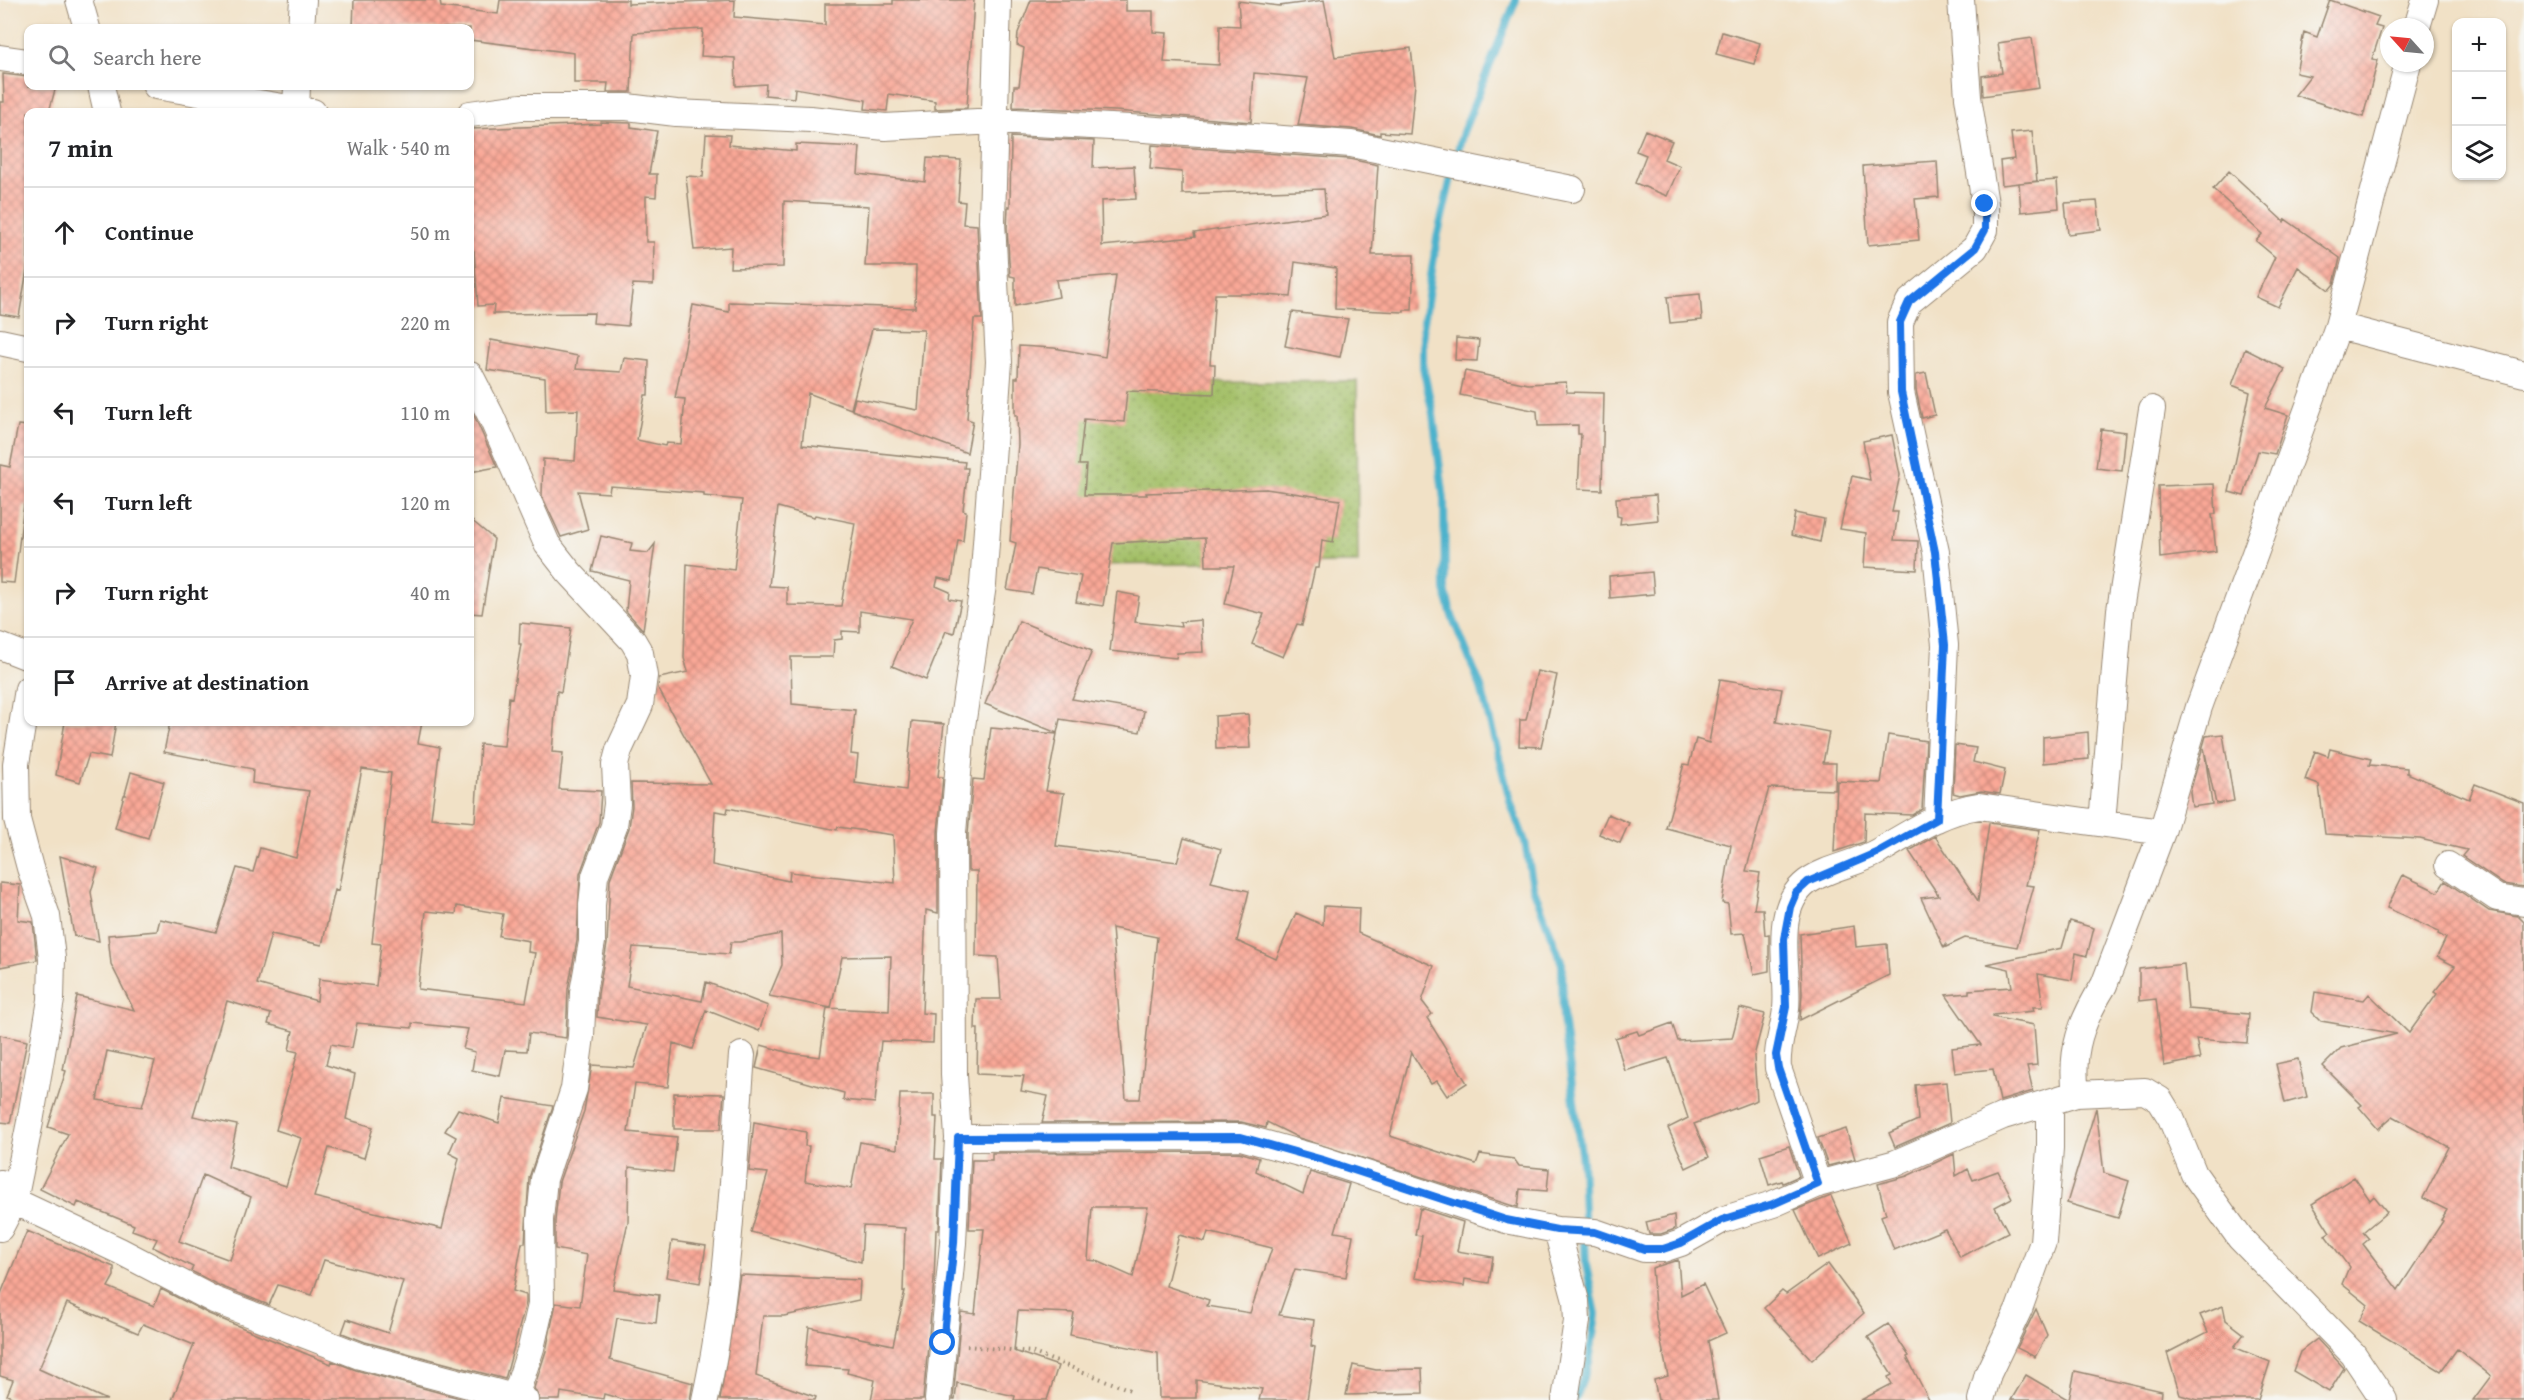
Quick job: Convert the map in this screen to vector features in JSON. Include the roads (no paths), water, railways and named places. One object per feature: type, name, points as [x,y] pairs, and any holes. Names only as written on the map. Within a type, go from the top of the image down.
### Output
[{"type":"street","points":[[79,0],[86,24]]},
{"type":"street","points":[[301,24],[303,0]]},
{"type":"street","points":[[938,1400],[954,1243],[958,1138],[954,1075],[953,833],[962,726],[983,585],[999,362],[992,221],[998,0]]},
{"type":"street","points":[[1937,819],[1945,645],[1935,552],[1901,392],[1900,322],[1909,302],[1975,248],[1985,230],[1985,204],[1968,97],[1961,0]]},
{"type":"street","points":[[2420,18],[2425,0]]},
{"type":"street","points":[[0,58],[24,61]]},
{"type":"street","points":[[2076,1094],[2072,1069],[2077,1040],[2091,1005],[2104,985],[2162,832],[2199,707],[2338,326],[2406,72]]},
{"type":"street","points":[[102,90],[106,108]]},
{"type":"street","points":[[190,90],[302,103]]},
{"type":"street","points":[[474,113],[521,107],[627,107],[676,113],[810,119],[885,127],[996,122],[1130,128],[1351,144],[1572,189]]},
{"type":"street","points":[[2338,326],[2524,374]]},
{"type":"street","points":[[0,342],[24,347]]},
{"type":"street","points":[[7,1192],[225,1304],[360,1356],[520,1399],[541,1305],[540,1220],[544,1179],[574,1089],[581,1036],[583,992],[592,942],[595,876],[614,826],[618,804],[615,765],[619,750],[640,705],[644,676],[640,653],[633,641],[569,572],[547,544],[474,383]]},
{"type":"street","points":[[2102,823],[2120,610],[2152,409]]},
{"type":"street","points":[[0,646],[24,655]]},
{"type":"street","points":[[0,1228],[7,1192],[30,1122],[51,1000],[52,958],[47,916],[30,868],[18,819],[16,764],[24,714]]},
{"type":"street","points":[[1818,1184],[1778,1068],[1776,1055],[1786,1007],[1784,939],[1790,907],[1796,893],[1808,882],[1876,853],[1937,819],[1963,808],[1979,806],[2162,832]]},
{"type":"street","points":[[2448,865],[2497,898],[2524,902]]},
{"type":"street","points":[[705,1400],[716,1351],[726,1273],[742,1055]]},
{"type":"street","points":[[958,1138],[1241,1137],[1323,1160],[1506,1220],[1574,1231],[1644,1249],[1663,1249],[1681,1243],[1722,1220],[1773,1204],[1818,1184],[1896,1163],[2003,1116],[2076,1094],[2145,1091],[2160,1100],[2171,1118],[2194,1174],[2240,1238],[2353,1354],[2384,1400]]},
{"type":"street","points":[[1981,1400],[1988,1374],[2019,1309],[2043,1242],[2050,1148],[2050,1102]]},
{"type":"street","points":[[1565,1400],[1577,1322],[1574,1231]]},
{"type":"waterway","points":[[1516,0],[1463,132],[1454,165],[1437,238],[1423,328],[1423,367],[1433,414],[1444,500],[1445,590],[1452,616],[1481,687],[1511,804],[1525,842],[1533,887],[1562,964],[1563,1018],[1582,1161],[1586,1265],[1596,1314],[1589,1362],[1576,1397]]}]
